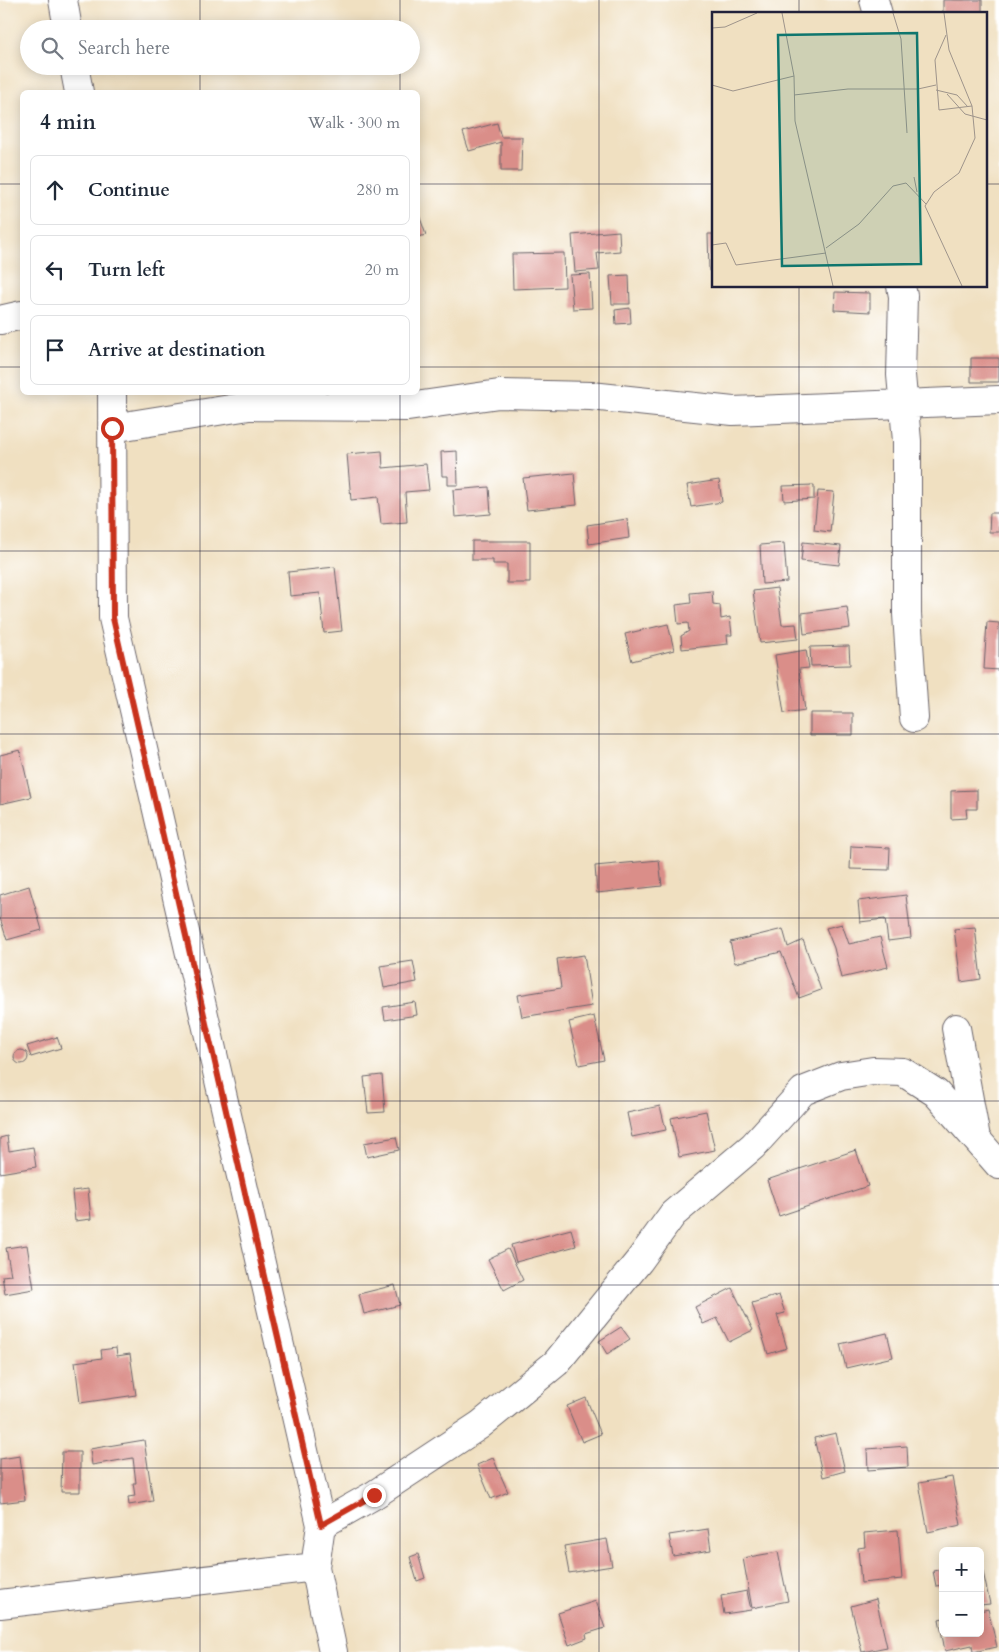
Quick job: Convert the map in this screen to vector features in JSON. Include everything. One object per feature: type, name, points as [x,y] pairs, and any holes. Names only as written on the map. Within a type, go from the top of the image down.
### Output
[{"type":"street","points":[[63,0],[66,20]]},
{"type":"street","points":[[76,75],[79,90]]},
{"type":"street","points":[[901,288],[903,296],[902,375],[907,441],[906,614],[914,718]]},
{"type":"street","points":[[0,320],[20,315]]},
{"type":"street","points":[[112,428],[250,406],[408,407],[499,394],[591,396],[732,411],[999,400]]},
{"type":"street","points":[[112,395],[113,618],[321,1525],[315,1568],[334,1652]]},
{"type":"street","points":[[956,1028],[976,1138]]},
{"type":"street","points":[[321,1525],[374,1495],[480,1425],[556,1362],[639,1261],[673,1214],[752,1146],[803,1091],[841,1076],[873,1071],[903,1072],[936,1093],[999,1165]]},
{"type":"street","points":[[0,1604],[315,1568]]},
{"type":"building","points":[[943,0],[982,0],[982,12],[943,12]]},
{"type":"building","points":[[497,123],[501,137],[522,137],[521,171],[501,171],[501,142],[469,151],[463,132]]},
{"type":"building","points":[[420,218],[426,235],[420,236]]},
{"type":"building","points":[[619,231],[620,251],[597,253],[599,270],[575,272],[572,235]]},
{"type":"building","points":[[708,234],[712,234],[712,271],[709,271]]},
{"type":"building","points":[[564,253],[565,287],[513,289],[512,254]]},
{"type":"building","points":[[590,274],[592,308],[573,309],[570,275]]},
{"type":"building","points":[[629,275],[630,304],[612,304],[610,276]]},
{"type":"building","points":[[835,292],[870,293],[870,312],[834,310]]},
{"type":"building","points":[[630,308],[631,323],[616,324],[615,310]]},
{"type":"building","points":[[971,358],[999,358],[999,382],[971,382]]},
{"type":"building","points":[[382,451],[383,468],[426,464],[429,490],[405,492],[407,522],[381,524],[378,497],[351,500],[347,454]]},
{"type":"building","points":[[457,451],[458,485],[448,485],[448,476],[442,476],[441,452]]},
{"type":"building","points":[[574,473],[577,505],[527,510],[523,478]]},
{"type":"building","points":[[719,480],[722,502],[691,507],[687,485]]},
{"type":"building","points":[[814,485],[814,499],[784,501],[783,486]]},
{"type":"building","points":[[489,487],[491,514],[455,517],[453,490]]},
{"type":"building","points":[[818,491],[834,492],[830,532],[814,530]]},
{"type":"building","points":[[990,513],[999,513],[999,532],[989,532]]},
{"type":"building","points":[[627,519],[629,538],[589,544],[587,525]]},
{"type":"building","points":[[472,541],[530,541],[530,583],[507,583],[507,564],[493,564],[493,560],[472,560]]},
{"type":"building","points":[[803,542],[841,546],[839,565],[801,561]]},
{"type":"building","points":[[784,543],[787,582],[762,584],[760,545]]},
{"type":"building","points":[[335,567],[342,631],[324,633],[320,593],[290,596],[288,572]]},
{"type":"building","points":[[777,588],[782,625],[796,624],[798,639],[760,643],[753,591]]},
{"type":"building","points":[[712,591],[713,604],[720,605],[721,619],[730,617],[732,635],[727,635],[728,644],[682,649],[681,636],[689,631],[688,623],[678,624],[676,605],[691,603],[690,593]]},
{"type":"building","points":[[847,607],[850,628],[804,634],[802,613]]},
{"type":"building","points":[[987,622],[999,623],[999,670],[984,669]]},
{"type":"building","points":[[668,624],[674,650],[632,661],[625,634]]},
{"type":"building","points":[[849,646],[850,665],[811,666],[810,647]]},
{"type":"building","points":[[806,650],[809,668],[799,669],[805,710],[784,713],[775,655]]},
{"type":"building","points":[[810,713],[853,713],[853,735],[810,735]]},
{"type":"building","points":[[20,750],[31,797],[0,804],[0,755]]},
{"type":"building","points":[[977,790],[977,809],[966,809],[967,818],[951,819],[951,791]]},
{"type":"building","points":[[851,846],[890,848],[889,870],[850,869]]},
{"type":"building","points":[[659,860],[662,886],[597,893],[595,866]]},
{"type":"building","points":[[29,886],[42,930],[7,940],[0,918],[0,895]]},
{"type":"building","points":[[906,895],[911,938],[888,941],[885,919],[860,922],[858,901]]},
{"type":"building","points":[[842,924],[849,944],[880,937],[888,967],[841,978],[834,948],[826,928]]},
{"type":"building","points":[[975,927],[981,979],[961,982],[954,929]]},
{"type":"building","points":[[783,929],[788,947],[803,940],[821,990],[799,998],[781,952],[735,963],[730,942]]},
{"type":"building","points":[[584,955],[592,1006],[522,1017],[518,995],[561,988],[557,959]]},
{"type":"building","points":[[413,961],[417,982],[384,988],[380,966]]},
{"type":"building","points":[[415,1002],[417,1015],[385,1020],[383,1007]]},
{"type":"building","points":[[594,1016],[604,1060],[579,1065],[569,1022]]},
{"type":"building","points":[[57,1037],[61,1048],[31,1057],[27,1046]]},
{"type":"building","points":[[18,1050],[24,1050],[28,1057],[24,1064],[18,1064],[14,1060],[14,1054]]},
{"type":"building","points":[[382,1075],[385,1112],[368,1113],[364,1077]]},
{"type":"building","points":[[660,1106],[666,1130],[632,1137],[627,1113]]},
{"type":"building","points":[[706,1111],[715,1150],[679,1157],[671,1118]]},
{"type":"building","points":[[7,1136],[9,1151],[33,1147],[36,1167],[0,1173],[0,1138]]},
{"type":"building","points":[[396,1137],[399,1150],[367,1157],[364,1143]]},
{"type":"building","points":[[856,1150],[868,1186],[779,1216],[767,1180]]},
{"type":"building","points":[[88,1189],[91,1219],[75,1221],[72,1191]]},
{"type":"building","points":[[571,1229],[576,1246],[516,1262],[511,1245]]},
{"type":"building","points":[[27,1245],[34,1289],[5,1294],[2,1276],[11,1275],[6,1248]]},
{"type":"building","points":[[508,1249],[523,1280],[504,1290],[488,1259]]},
{"type":"building","points":[[395,1285],[400,1305],[364,1314],[359,1294]]},
{"type":"building","points":[[732,1288],[753,1330],[729,1342],[717,1318],[703,1324],[695,1307]]},
{"type":"building","points":[[779,1295],[785,1313],[777,1315],[787,1348],[768,1354],[752,1303]]},
{"type":"building","points":[[621,1327],[630,1339],[607,1354],[599,1341]]},
{"type":"building","points":[[887,1333],[893,1357],[846,1368],[840,1344]]},
{"type":"building","points":[[116,1348],[117,1356],[130,1354],[136,1395],[80,1403],[75,1362],[102,1358],[101,1350]]},
{"type":"building","points":[[586,1398],[601,1434],[582,1442],[567,1406]]},
{"type":"building","points":[[836,1433],[845,1471],[823,1477],[814,1438]]},
{"type":"building","points":[[144,1440],[153,1501],[129,1505],[128,1497],[135,1496],[133,1483],[136,1483],[133,1458],[92,1465],[90,1449]]},
{"type":"building","points":[[907,1446],[908,1467],[868,1470],[867,1449]]},
{"type":"building","points":[[62,1452],[80,1452],[80,1492],[61,1492]]},
{"type":"building","points":[[20,1456],[25,1500],[0,1503],[0,1459]]},
{"type":"building","points":[[493,1458],[508,1492],[491,1499],[477,1465]]},
{"type":"building","points":[[952,1477],[961,1525],[928,1532],[919,1483]]},
{"type":"building","points":[[708,1529],[711,1550],[673,1556],[669,1535]]},
{"type":"building","points":[[898,1530],[902,1579],[861,1583],[858,1548],[865,1547],[864,1533]]},
{"type":"building","points":[[607,1539],[612,1566],[569,1573],[564,1546]]},
{"type":"building","points":[[778,1552],[788,1601],[752,1608],[743,1558]]},
{"type":"building","points":[[418,1554],[425,1578],[417,1581],[410,1557]]},
{"type":"building","points":[[939,1570],[939,1586],[936,1586],[933,1571]]},
{"type":"building","points":[[984,1576],[990,1604],[984,1605]]},
{"type":"building","points":[[747,1591],[751,1610],[724,1614],[721,1596]]},
{"type":"building","points":[[876,1599],[887,1647],[862,1652],[851,1606]]},
{"type":"building","points":[[596,1601],[605,1628],[586,1634],[587,1638],[569,1645],[558,1613]]},
{"type":"building","points":[[988,1609],[997,1647],[973,1652],[972,1645],[945,1651],[942,1637],[984,1637],[984,1610]]},
{"type":"route","points":[[112,428],[113,618],[321,1525],[374,1495]]}]
